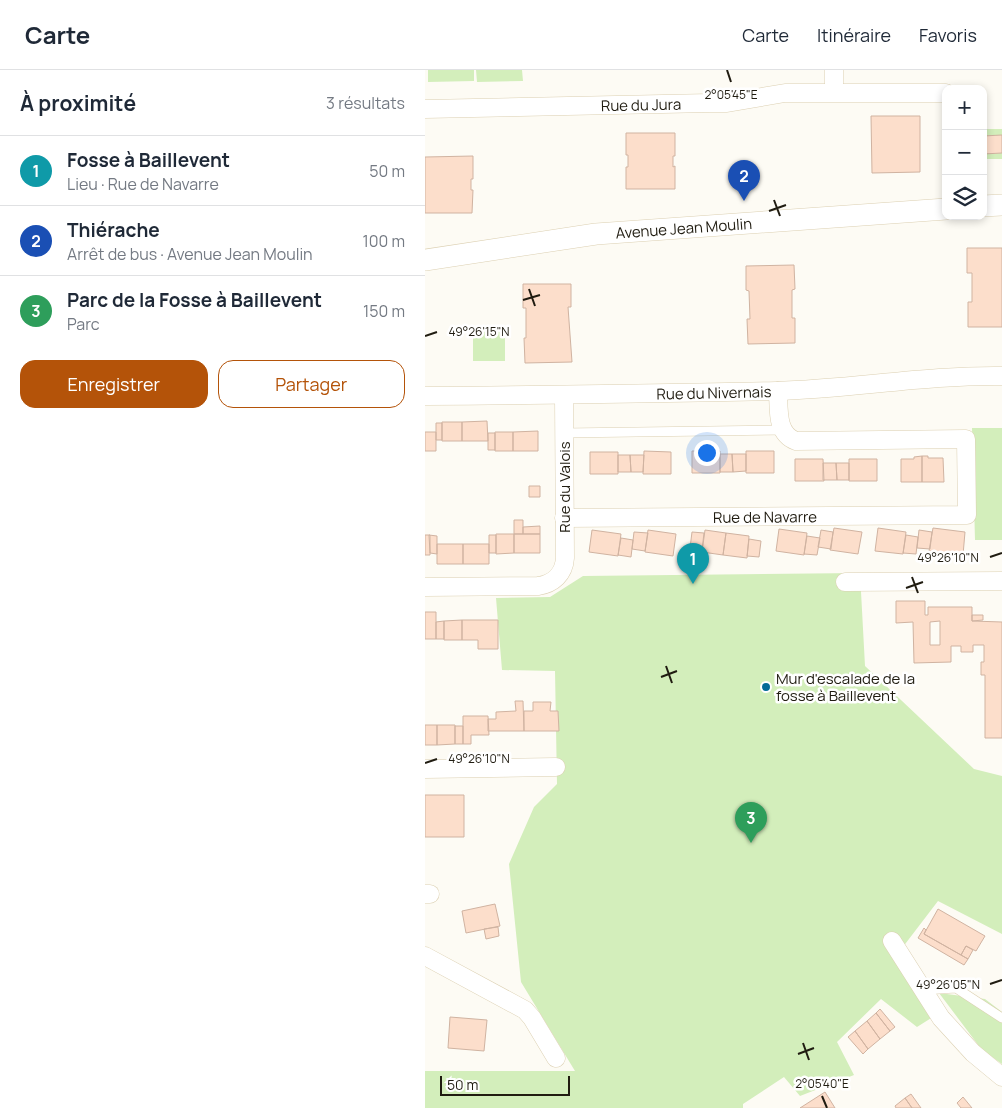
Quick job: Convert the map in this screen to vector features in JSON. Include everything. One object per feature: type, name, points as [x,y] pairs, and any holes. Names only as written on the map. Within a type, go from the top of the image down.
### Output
[{"type":"street","points":[[834,70],[834,92]]},
{"type":"street","name":"Rue du Jura","points":[[425,109],[734,102],[785,92],[942,93]]},
{"type":"street","points":[[987,206],[1002,205]]},
{"type":"street","name":"Avenue Jean Moulin","points":[[425,260],[596,234],[942,209]]},
{"type":"street","name":"Rue du Nivernais","points":[[425,396],[778,391],[957,376],[1002,376]]},
{"type":"street","points":[[778,391],[779,416],[783,430]]},
{"type":"street","name":"Rue du Valois","points":[[425,587],[538,586],[548,584],[558,578],[565,564],[563,395]]},
{"type":"street","name":"Rue de Navarre","points":[[564,518],[967,515],[966,439],[797,441],[791,439],[783,430]]},
{"type":"street","points":[[845,582],[1002,581]]},
{"type":"street","points":[[425,769],[556,767]]},
{"type":"street","points":[[892,941],[950,1029],[973,1053],[1002,1077]]},
{"type":"street","points":[[425,956],[525,1010],[532,1018],[556,1058]]},
{"type":"lane","points":[[564,434],[783,430]]},
{"type":"lane","points":[[923,990],[956,988],[1002,1018]]},
{"type":"green space","points":[[428,70],[474,70],[474,81],[428,82]]},
{"type":"green space","points":[[476,70],[522,70],[523,81],[477,82]]},
{"type":"green space","points":[[987,129],[1002,129],[1002,159],[987,159]]},
{"type":"green space","points":[[473,327],[505,327],[505,361],[473,361]]},
{"type":"green space","points":[[972,428],[1002,428],[1002,540],[975,540]]},
{"type":"green space","points":[[860,573],[865,666],[974,769],[1002,776],[1002,934],[938,901],[896,956],[936,1015],[917,1027],[881,999],[837,1042],[854,1075],[800,1096],[784,1077],[743,1104],[743,1108],[425,1108],[425,1071],[575,1071],[521,982],[509,864],[534,807],[557,784],[555,671],[502,670],[496,598],[550,597],[583,576]]},
{"type":"green space","points":[[939,993],[985,999],[1002,1012],[1002,1064],[982,1050]]},
{"type":"building","points":[[871,116],[920,116],[920,172],[872,173]]},
{"type":"building","points":[[626,133],[675,133],[673,167],[675,166],[675,189],[626,189],[628,155],[626,155]]},
{"type":"building","points":[[1002,135],[1002,153],[987,154],[987,136]]},
{"type":"building","points":[[473,156],[473,179],[471,179],[471,190],[473,190],[472,213],[425,213],[425,157]]},
{"type":"building","points":[[967,248],[1002,248],[1002,327],[968,327],[968,302],[972,302],[972,273],[967,273]]},
{"type":"building","points":[[794,265],[795,289],[792,290],[792,318],[795,318],[795,343],[748,344],[747,319],[750,319],[749,291],[746,290],[746,266]]},
{"type":"building","points":[[523,284],[571,284],[571,307],[568,307],[572,362],[525,363],[526,308],[523,308]]},
{"type":"building","points":[[487,421],[488,441],[462,441],[462,422]]},
{"type":"building","points":[[442,422],[462,422],[462,441],[442,441]]},
{"type":"building","points":[[436,423],[442,423],[442,440],[436,440]]},
{"type":"building","points":[[538,431],[538,451],[513,451],[513,432]]},
{"type":"building","points":[[425,432],[436,432],[436,451],[425,451]]},
{"type":"building","points":[[495,432],[513,432],[513,451],[495,451]]},
{"type":"building","points":[[488,433],[495,433],[495,450],[488,450]]},
{"type":"building","points":[[644,451],[671,452],[671,474],[643,474]]},
{"type":"building","points":[[692,451],[720,451],[720,473],[692,473]]},
{"type":"building","points":[[746,451],[774,451],[774,473],[746,473]]},
{"type":"building","points":[[590,452],[618,452],[618,474],[590,474]]},
{"type":"building","points":[[720,454],[732,454],[733,472],[720,472]]},
{"type":"building","points":[[732,454],[746,454],[746,471],[733,472]]},
{"type":"building","points":[[618,455],[630,455],[631,472],[618,472]]},
{"type":"building","points":[[630,455],[644,455],[643,472],[631,472]]},
{"type":"building","points":[[922,456],[922,482],[901,482],[901,459],[914,459],[914,457]]},
{"type":"building","points":[[922,456],[943,458],[944,482],[922,482]]},
{"type":"building","points":[[795,459],[823,459],[824,481],[795,481]]},
{"type":"building","points":[[849,459],[877,459],[877,481],[849,481]]},
{"type":"building","points":[[823,463],[836,463],[837,480],[823,480]]},
{"type":"building","points":[[836,463],[849,463],[849,480],[837,480]]},
{"type":"building","points":[[529,486],[540,486],[540,497],[529,497]]},
{"type":"building","points":[[514,520],[523,520],[523,534],[514,534]]},
{"type":"building","points":[[540,526],[540,534],[523,534],[523,527]]},
{"type":"building","points":[[834,528],[862,532],[858,554],[830,550]]},
{"type":"building","points":[[878,528],[906,532],[903,554],[875,551]]},
{"type":"building","points":[[933,528],[965,532],[963,555],[929,551]]},
{"type":"building","points":[[779,529],[807,533],[804,555],[776,551]]},
{"type":"building","points":[[592,530],[621,534],[618,556],[589,552]]},
{"type":"building","points":[[648,530],[676,534],[673,556],[645,552]]},
{"type":"building","points":[[705,530],[726,533],[723,555],[702,552]]},
{"type":"building","points":[[821,530],[833,532],[831,549],[818,547]]},
{"type":"building","points":[[919,530],[932,532],[930,549],[917,548]]},
{"type":"building","points":[[634,532],[648,533],[645,551],[632,549]]},
{"type":"building","points":[[692,532],[704,533],[702,550],[690,548]]},
{"type":"building","points":[[726,533],[749,536],[747,558],[723,555]]},
{"type":"building","points":[[496,534],[514,534],[514,553],[496,554]]},
{"type":"building","points":[[514,534],[540,534],[540,553],[514,553]]},
{"type":"building","points":[[425,535],[430,535],[430,555],[425,555]]},
{"type":"building","points":[[429,535],[437,536],[437,554],[430,553]]},
{"type":"building","points":[[489,535],[496,535],[496,553],[489,553]]},
{"type":"building","points":[[906,535],[918,537],[916,554],[903,553]]},
{"type":"building","points":[[807,536],[820,538],[817,555],[804,554]]},
{"type":"building","points":[[621,538],[633,540],[631,557],[618,555]]},
{"type":"building","points":[[749,539],[761,541],[759,557],[747,556]]},
{"type":"building","points":[[437,544],[463,544],[463,564],[437,564]]},
{"type":"building","points":[[463,544],[489,544],[489,564],[463,564]]},
{"type":"building","points":[[896,601],[925,601],[925,615],[928,615],[928,607],[972,607],[972,621],[1002,622],[1002,738],[985,738],[985,675],[981,675],[981,662],[984,662],[984,645],[973,645],[973,652],[961,652],[961,646],[951,646],[951,662],[914,663],[913,622],[896,623]],"holes":[[[940,621],[940,645],[930,645],[930,622]]]},
{"type":"building","points":[[425,612],[436,612],[436,639],[425,639]]},
{"type":"building","points":[[972,615],[983,615],[983,620],[972,621]]},
{"type":"building","points":[[462,620],[498,620],[498,649],[478,649],[478,640],[462,640]]},
{"type":"building","points":[[462,620],[462,640],[444,640],[444,621]]},
{"type":"building","points":[[444,621],[444,639],[436,639],[436,622]]},
{"type":"building","points":[[515,701],[523,701],[524,731],[488,731],[488,719],[496,719],[496,712],[516,711]]},
{"type":"building","points":[[533,702],[551,702],[550,711],[558,711],[559,731],[524,731],[524,711],[533,711]]},
{"type":"building","points":[[463,716],[488,716],[489,735],[471,735],[471,744],[463,744]]},
{"type":"building","points":[[425,725],[437,725],[437,745],[425,745]]},
{"type":"building","points":[[437,725],[455,725],[455,744],[437,745]]},
{"type":"building","points":[[455,726],[463,726],[463,744],[455,744]]},
{"type":"building","points":[[425,795],[464,795],[464,837],[425,837]]},
{"type":"building","points":[[495,904],[500,926],[466,933],[462,911]]},
{"type":"building","points":[[938,909],[985,936],[976,951],[966,946],[961,955],[924,934]]},
{"type":"building","points":[[498,927],[499,936],[486,939],[484,929]]},
{"type":"building","points":[[924,928],[926,930],[924,934],[968,959],[964,965],[918,938]]},
{"type":"building","points":[[966,946],[973,950],[968,959],[961,955]]},
{"type":"building","points":[[880,1009],[895,1027],[890,1031],[876,1013]]},
{"type":"building","points":[[876,1013],[890,1031],[880,1039],[867,1021]]},
{"type":"building","points":[[450,1017],[487,1020],[484,1051],[448,1048]]},
{"type":"building","points":[[867,1021],[880,1039],[868,1049],[855,1031]]},
{"type":"building","points":[[855,1031],[868,1049],[863,1054],[848,1037]]},
{"type":"building","points":[[825,1092],[835,1108],[800,1108]]},
{"type":"building","points":[[911,1094],[921,1108],[912,1108],[905,1098]]},
{"type":"building","points":[[963,1097],[972,1108],[961,1108],[957,1103]]},
{"type":"building","points":[[905,1098],[912,1108],[896,1108],[895,1106]]},
{"type":"place","name":"Thiérache","points":[[744,201]]},
{"type":"place","name":"Fosse à Baillevent","points":[[693,584]]},
{"type":"place","name":"Mur d'escalade de la fosse à Baillevent","points":[[766,687]]},
{"type":"place","name":"Parc de la Fosse à Baillevent","points":[[751,843]]}]
